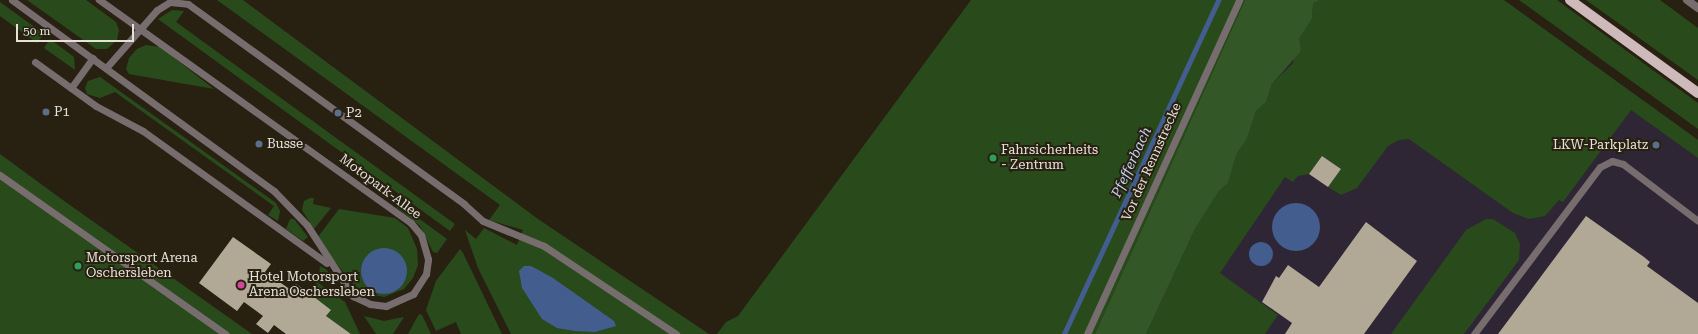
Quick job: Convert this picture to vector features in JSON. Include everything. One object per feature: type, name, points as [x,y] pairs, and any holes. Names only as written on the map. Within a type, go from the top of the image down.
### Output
[{"type":"main road","points":[[1570,0],[1698,93]]},
{"type":"street","points":[[1687,0],[1698,8]]},
{"type":"lane","name":"Motopark-Allee","points":[[12,0],[274,191],[307,225],[329,264],[353,296],[370,304],[386,306],[413,294],[426,274],[428,259],[423,239],[411,223],[99,0]]},
{"type":"lane","name":"Vor der Rennstrecke","points":[[1087,334],[1239,0]]},
{"type":"lane","points":[[106,68],[139,28],[157,10],[170,2],[188,4],[464,204],[482,221],[544,246],[676,334]]},
{"type":"lane","points":[[71,88],[93,58]]},
{"type":"lane","points":[[34,62],[71,88],[143,131],[329,264]]},
{"type":"lane","points":[[1474,334],[1600,167],[1612,161],[1623,164],[1698,221]]},
{"type":"lane","points":[[0,175],[225,334]]},
{"type":"shaded area","points":[[1297,0],[1504,0],[1698,140],[1698,334],[1146,334]]},
{"type":"green space","points":[[27,0],[86,0],[116,22],[119,30],[117,40],[107,49],[96,49]]},
{"type":"green space","points":[[217,0],[243,0],[538,219],[709,334],[511,334],[478,268],[465,230],[476,239],[484,228],[517,245],[523,230],[489,220],[500,205]]},
{"type":"green space","name":"Fahrsicherheits - Zentrum","points":[[971,0],[1245,0],[1095,334],[717,334],[726,322],[738,316]]},
{"type":"green space","points":[[1245,0],[1319,0],[1313,4],[1312,19],[1299,39],[1301,51],[1272,84],[1266,102],[1256,111],[1247,139],[1237,153],[1228,183],[1219,191],[1195,229],[1146,334],[1095,334]]},
{"type":"green space","points":[[1319,0],[1504,0],[1698,140],[1698,158],[1631,110],[1563,202],[1559,200],[1545,216],[1529,219],[1513,213],[1409,139],[1399,140],[1388,146],[1357,188],[1341,195],[1328,187],[1341,169],[1322,156],[1309,174],[1298,176],[1293,182],[1285,177],[1220,273],[1278,315],[1265,334],[1146,334],[1195,229],[1219,191],[1228,183],[1237,153],[1247,139],[1256,111],[1266,102],[1272,84],[1293,63],[1299,39],[1312,19],[1313,4]]},
{"type":"green space","points":[[1519,0],[1557,0],[1698,103],[1698,129]]},
{"type":"green space","points":[[1586,0],[1660,0],[1698,28],[1698,80]]},
{"type":"green space","points":[[0,2],[44,34],[37,43],[0,16]]},
{"type":"green space","points":[[172,10],[184,11],[176,22],[455,224],[450,231],[158,19]]},
{"type":"green space","points":[[50,39],[74,57],[75,70],[44,48]]},
{"type":"green space","points":[[146,45],[160,47],[214,89],[129,74],[126,69],[129,58],[137,49]]},
{"type":"green space","points":[[100,77],[276,203],[280,211],[278,221],[268,215],[274,206],[115,92],[100,98],[87,94],[85,88],[88,81]]},
{"type":"green space","name":"Motorsport Arena Oschersleben","points":[[0,154],[60,198],[252,334],[0,334]]},
{"type":"green space","points":[[314,198],[313,204],[331,208],[314,229],[302,210],[304,201]]},
{"type":"green space","points":[[399,204],[447,239],[437,253],[433,252],[420,226],[396,207]]},
{"type":"green space","points":[[339,209],[395,218],[408,228],[417,249],[418,265],[413,278],[404,289],[384,297],[365,293],[353,284],[331,257],[318,237]],"holes":[[[367,255],[398,290],[384,294],[370,290],[361,269]]]},
{"type":"green space","points":[[290,219],[294,219],[308,237],[303,241],[286,229]]},
{"type":"green space","points":[[1486,219],[1493,219],[1515,233],[1520,244],[1519,260],[1464,334],[1391,334],[1466,230]]},
{"type":"green space","points":[[460,249],[502,334],[461,334],[456,322],[436,331],[426,310],[436,281]]},
{"type":"green space","points":[[320,266],[326,269],[336,283],[329,284],[319,276]]},
{"type":"green space","points":[[317,282],[345,302],[360,334],[351,334],[326,316],[331,310],[309,293]]},
{"type":"green space","points":[[419,314],[422,315],[431,334],[408,334]]},
{"type":"green space","points":[[364,316],[384,321],[404,317],[393,334],[376,334]]},
{"type":"water","points":[[1296,203],[1305,205],[1313,210],[1318,218],[1320,227],[1318,236],[1313,244],[1305,249],[1296,251],[1287,249],[1279,244],[1274,236],[1272,227],[1274,218],[1279,210],[1287,205]]},
{"type":"water","points":[[1261,242],[1270,245],[1273,254],[1270,263],[1261,266],[1252,263],[1249,254],[1252,245]]},
{"type":"water","points":[[379,248],[389,248],[397,252],[403,258],[407,266],[407,276],[403,284],[397,290],[389,294],[379,294],[371,290],[365,284],[361,276],[361,266],[365,258],[371,252]]},
{"type":"water","points":[[524,266],[531,266],[553,278],[614,321],[616,326],[595,332],[575,331],[557,328],[542,319],[522,288],[519,271]]},
{"type":"building","points":[[1322,156],[1341,169],[1328,187],[1309,174]]},
{"type":"building","points":[[1586,216],[1644,257],[1650,262],[1647,266],[1698,303],[1698,334],[1498,334]]},
{"type":"building","points":[[1366,222],[1417,261],[1364,334],[1285,334],[1292,323],[1262,302],[1276,276],[1279,278],[1288,265],[1319,287]]},
{"type":"building","name":"Hotel Motorsport Arena Oschersleben","points":[[233,237],[271,264],[265,272],[291,290],[296,284],[309,293],[331,310],[326,316],[351,334],[286,334],[274,325],[268,333],[256,324],[263,316],[244,302],[237,311],[199,283]]},
{"type":"waterway","name":"Pfefferbach","points":[[1064,334],[1218,0]]},
{"type":"place","name":"P1","points":[[46,112]]},
{"type":"place","name":"P2","points":[[338,113]]},
{"type":"place","name":"Busse","points":[[259,144]]},
{"type":"place","name":"LKW-Parkplatz","points":[[1656,145]]},
{"type":"place","name":"Fahrsicherheits - Zentrum","points":[[993,158]]},
{"type":"place","name":"Motorsport Arena Oschersleben","points":[[78,266]]},
{"type":"place","name":"Hotel Motorsport Arena Oschersleben","points":[[241,285]]}]
